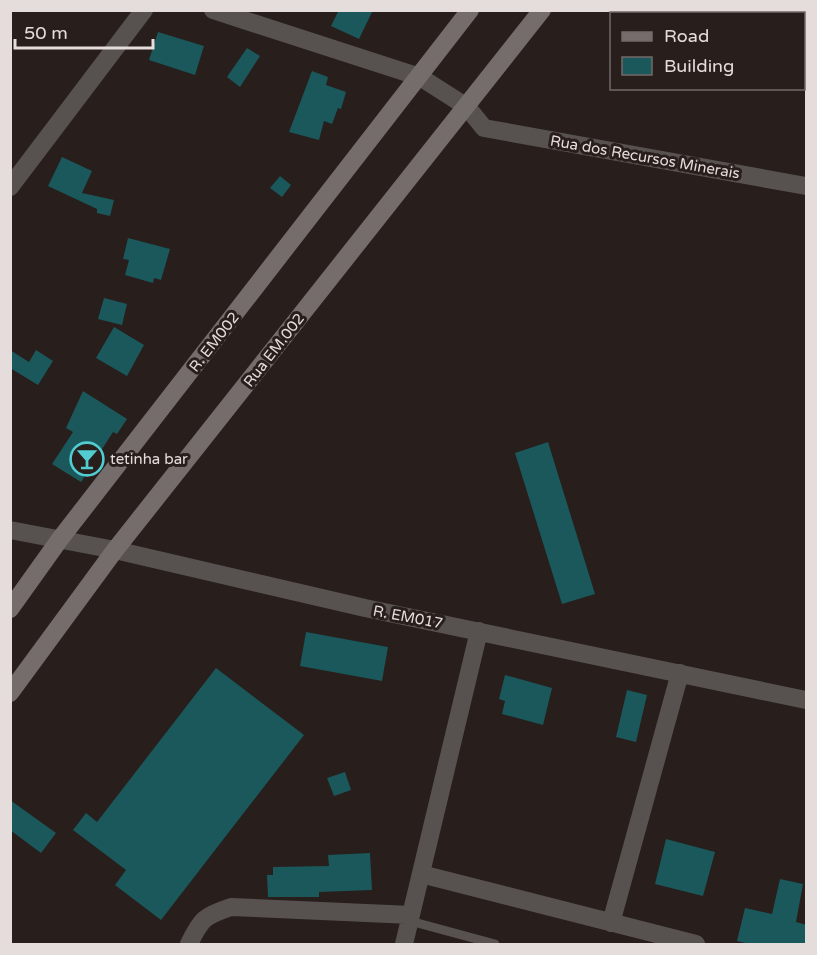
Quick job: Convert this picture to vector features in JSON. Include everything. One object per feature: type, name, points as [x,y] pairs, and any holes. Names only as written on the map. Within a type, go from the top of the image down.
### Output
[{"type":"street","points":[[10,187],[144,10]]},
{"type":"street","points":[[213,10],[420,77],[467,107]]},
{"type":"street","points":[[420,77],[470,10]]},
{"type":"street","name":"Rua EM.002","points":[[10,693],[115,550],[542,10]]},
{"type":"street","name":"R. EM002","points":[[10,609],[60,539],[420,77]]},
{"type":"street","name":"Rua dos Recursos Minerais","points":[[467,107],[484,128],[807,186]]},
{"type":"street","name":"R. EM017","points":[[10,530],[115,550],[365,608],[807,700]]},
{"type":"street","points":[[404,945],[479,631]]},
{"type":"street","points":[[611,923],[680,673]]},
{"type":"street","points":[[421,874],[696,945]]},
{"type":"street","points":[[189,945],[199,923],[213,913],[231,907],[411,918]]},
{"type":"lane","points":[[411,918],[495,945]]},
{"type":"building","points":[[339,10],[373,10],[359,39],[331,26]]},
{"type":"building","points":[[158,32],[204,46],[195,75],[149,60]]},
{"type":"building","points":[[247,48],[260,56],[240,87],[227,77]]},
{"type":"building","points":[[312,71],[328,77],[326,85],[346,92],[341,109],[338,108],[332,124],[324,121],[319,140],[289,132]]},
{"type":"building","points":[[62,157],[92,171],[82,193],[114,200],[110,216],[97,213],[97,209],[48,186]]},
{"type":"building","points":[[280,176],[291,185],[282,197],[270,188]]},
{"type":"building","points":[[128,238],[170,249],[161,280],[154,278],[153,283],[125,275],[129,260],[123,259]]},
{"type":"building","points":[[104,298],[127,304],[122,325],[98,319]]},
{"type":"building","points":[[114,327],[144,345],[127,376],[96,358]]},
{"type":"building","points":[[10,350],[29,362],[36,350],[53,361],[38,385],[10,368]]},
{"type":"building","points":[[83,391],[127,419],[117,434],[113,432],[81,482],[52,464],[73,432],[66,428]]},
{"type":"building","points":[[548,442],[595,594],[562,604],[515,453]]},
{"type":"building","points":[[306,632],[388,647],[382,681],[300,666]]},
{"type":"building","points":[[216,668],[304,735],[161,920],[115,885],[126,870],[73,830],[86,813],[97,822]]},
{"type":"building","points":[[505,675],[552,688],[543,725],[502,714],[505,701],[499,699]]},
{"type":"building","points":[[627,690],[647,695],[636,742],[616,737]]},
{"type":"building","points":[[345,772],[351,790],[334,796],[327,778]]},
{"type":"building","points":[[10,800],[56,833],[41,853],[10,830]]},
{"type":"building","points":[[666,839],[715,852],[703,896],[655,884]]},
{"type":"building","points":[[370,853],[372,890],[319,892],[319,897],[268,897],[267,875],[273,875],[273,867],[329,866],[328,855]]},
{"type":"building","points":[[780,879],[803,884],[796,922],[807,925],[807,945],[754,945],[737,941],[745,908],[772,914]]},
{"type":"place","name":"tetinha bar","points":[[87,459]]}]
